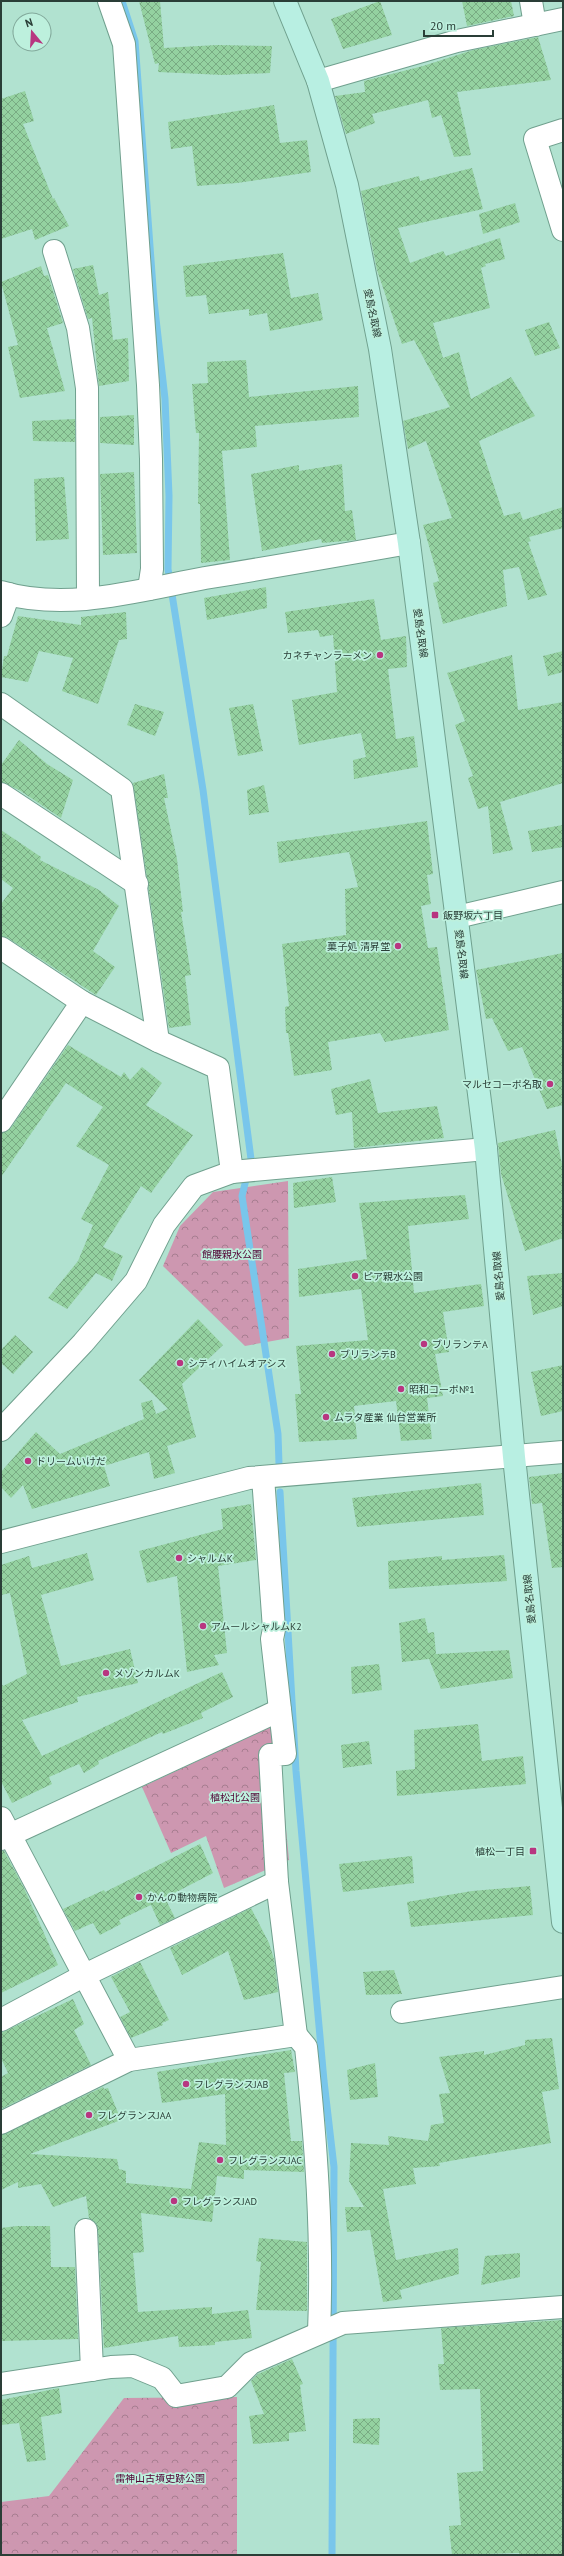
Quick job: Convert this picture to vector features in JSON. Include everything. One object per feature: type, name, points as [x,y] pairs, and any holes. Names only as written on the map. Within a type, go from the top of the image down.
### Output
[{"type":"main road","name":"愛島名取線","points":[[285,1],[318,82],[347,185],[380,349],[409,543],[486,1149],[514,1457],[563,1922]]},
{"type":"street","points":[[109,1],[124,44],[148,385],[151,467],[152,589]]},
{"type":"street","points":[[531,1],[535,25]]},
{"type":"street","points":[[318,82],[457,41],[535,25],[561,25]]},
{"type":"street","points":[[563,130],[534,139],[563,230]]},
{"type":"street","points":[[54,251],[78,328],[87,388],[88,598]]},
{"type":"street","points":[[1,616],[5,593],[64,600],[88,598],[152,589],[182,582],[409,543]]},
{"type":"street","points":[[5,714],[122,789],[137,884],[158,1041]]},
{"type":"street","points":[[1,794],[137,884]]},
{"type":"street","points":[[457,917],[563,892]]},
{"type":"street","points":[[1,948],[82,1002],[158,1041],[218,1068],[232,1172]]},
{"type":"street","points":[[1,1121],[82,1002]]},
{"type":"street","points":[[1,1430],[83,1343],[136,1281],[164,1225],[194,1186],[232,1172],[486,1149]]},
{"type":"street","points":[[1,1542],[200,1489],[263,1477],[563,1452]]},
{"type":"street","points":[[263,1477],[274,1629],[272,1639],[285,1754],[270,1755],[277,1882],[296,2035],[306,2047],[318,2166],[322,2277],[330,2328]]},
{"type":"street","points":[[129,2060],[85,1976],[4,1831],[280,1710]]},
{"type":"street","points":[[1,2020],[85,1976],[277,1882]]},
{"type":"street","points":[[402,2012],[563,1987]]},
{"type":"street","points":[[1,2123],[129,2060],[296,2035]]},
{"type":"street","points":[[86,2230],[92,2370]]},
{"type":"street","points":[[1,2384],[92,2370],[133,2366],[162,2378],[176,2396],[227,2387],[251,2363],[330,2328],[563,2307]]},
{"type":"green space","name":"館腰親水公園","points":[[288,1181],[289,1338],[245,1346],[163,1266],[180,1226],[213,1192]]},
{"type":"green space","name":"植松北公園","points":[[276,1724],[289,1860],[224,1888],[206,1836],[171,1853],[142,1787]]},
{"type":"green space","name":"雷神山古墳史跡公園","points":[[237,2397],[237,2555],[1,2555],[1,2502],[49,2496],[124,2398]]},
{"type":"building","points":[[139,1],[160,1],[164,48],[217,45],[272,46],[270,73],[223,75],[158,72],[159,63],[155,64]]},
{"type":"building","points":[[380,1],[392,35],[343,49],[331,19]]},
{"type":"building","points":[[462,1],[511,1],[514,16],[467,26]]},
{"type":"building","points":[[538,37],[551,80],[457,92],[471,155],[454,157],[441,115],[432,118],[428,100],[372,114],[375,123],[346,134],[335,96],[365,92],[364,81],[423,66],[473,50]]},
{"type":"building","points":[[25,91],[34,121],[23,124],[53,199],[54,198],[69,226],[35,240],[32,229],[1,239],[1,99]]},
{"type":"building","points":[[274,105],[280,143],[307,140],[311,172],[237,183],[197,186],[192,146],[171,149],[168,122]]},
{"type":"building","points":[[472,168],[483,209],[398,228],[410,263],[443,251],[446,256],[500,238],[505,259],[485,264],[486,266],[481,268],[490,308],[433,323],[443,358],[459,352],[471,399],[511,377],[535,416],[479,441],[504,516],[520,512],[523,520],[563,507],[563,528],[529,537],[531,541],[528,542],[547,595],[528,600],[519,567],[503,570],[507,606],[443,624],[433,583],[439,581],[423,525],[452,518],[426,441],[408,449],[403,421],[450,407],[414,340],[402,344],[377,270],[361,191],[419,176],[420,181]]},
{"type":"building","points":[[515,203],[520,222],[483,234],[479,214]]},
{"type":"building","points":[[283,253],[291,298],[318,293],[323,320],[270,331],[267,313],[249,316],[249,309],[209,314],[206,295],[186,297],[183,266]]},
{"type":"building","points":[[93,265],[99,295],[108,292],[113,340],[128,338],[129,381],[99,386],[92,318],[88,319],[73,269]]},
{"type":"building","points":[[41,266],[44,276],[48,275],[63,323],[47,328],[65,391],[20,398],[8,347],[18,345],[1,282]]},
{"type":"building","points":[[549,322],[560,348],[535,356],[525,330]]},
{"type":"building","points":[[246,360],[249,397],[358,386],[359,417],[255,426],[257,447],[222,451],[230,560],[201,563],[200,504],[198,504],[199,433],[196,433],[192,384],[208,383],[207,362]]},
{"type":"building","points":[[134,415],[134,445],[100,443],[100,417]]},
{"type":"building","points":[[75,419],[75,442],[33,441],[32,421]]},
{"type":"building","points":[[342,464],[345,511],[352,510],[356,540],[322,543],[321,539],[262,551],[251,474],[299,465],[299,471]]},
{"type":"building","points":[[134,472],[137,553],[103,555],[100,474]]},
{"type":"building","points":[[64,477],[69,539],[36,541],[34,479]]},
{"type":"building","points":[[266,587],[267,608],[207,620],[204,598]]},
{"type":"building","points":[[374,599],[381,640],[406,636],[407,667],[388,669],[396,739],[414,736],[418,767],[354,779],[353,760],[366,757],[361,733],[299,745],[292,700],[337,692],[333,635],[320,637],[318,630],[288,633],[285,612]]},
{"type":"building","points":[[126,612],[127,639],[119,640],[98,704],[62,691],[73,658],[39,651],[28,682],[1,677],[4,656],[7,656],[18,616],[81,625],[81,617]]},
{"type":"building","points":[[563,651],[563,672],[548,676],[543,656]]},
{"type":"building","points":[[512,655],[518,710],[563,702],[563,783],[500,802],[513,850],[493,854],[488,806],[478,809],[468,778],[473,776],[455,725],[465,721],[447,673]]},
{"type":"building","points":[[135,704],[164,712],[155,736],[127,725]]},
{"type":"building","points":[[253,704],[263,751],[238,756],[229,708]]},
{"type":"building","points":[[19,740],[47,764],[73,780],[61,818],[19,790],[1,782],[1,765]]},
{"type":"building","points":[[164,774],[168,798],[164,798],[177,859],[183,912],[181,912],[191,975],[185,976],[191,1025],[169,1028],[133,783]]},
{"type":"building","points":[[264,785],[269,812],[249,815],[247,790]]},
{"type":"building","points":[[427,821],[433,874],[427,875],[431,904],[421,906],[428,948],[437,947],[449,1030],[385,1042],[380,1033],[328,1042],[332,1070],[294,1076],[288,1033],[286,1033],[285,1007],[289,1006],[282,944],[346,935],[345,889],[358,887],[349,852],[279,863],[277,842]]},
{"type":"building","points":[[563,825],[563,847],[532,852],[528,831]]},
{"type":"building","points":[[1,830],[41,857],[40,860],[99,890],[119,906],[93,951],[115,967],[96,995],[8,938],[1,936],[1,904],[13,888],[1,879]]},
{"type":"building","points":[[563,953],[563,1105],[547,1109],[522,1047],[508,1051],[492,1018],[486,1019],[476,970]]},
{"type":"building","points":[[68,1045],[121,1077],[124,1072],[130,1080],[142,1067],[162,1083],[146,1105],[193,1135],[151,1193],[141,1186],[103,1247],[123,1256],[112,1281],[96,1273],[67,1309],[48,1298],[78,1261],[93,1225],[81,1219],[109,1165],[76,1146],[103,1107],[66,1083],[1,1177],[1,1134],[11,1128]]},
{"type":"building","points":[[370,1079],[378,1113],[437,1106],[444,1138],[354,1148],[352,1112],[336,1115],[331,1089]]},
{"type":"building","points":[[555,1130],[563,1169],[563,1238],[525,1251],[501,1174],[498,1143]]},
{"type":"building","points":[[332,1177],[336,1202],[294,1208],[293,1183]]},
{"type":"building","points":[[465,1195],[469,1219],[408,1226],[414,1293],[481,1284],[484,1306],[443,1312],[449,1352],[435,1354],[443,1396],[427,1398],[432,1439],[401,1441],[396,1401],[354,1406],[357,1439],[299,1442],[295,1394],[301,1394],[296,1346],[368,1340],[361,1289],[299,1297],[298,1269],[367,1259],[359,1203]]},
{"type":"building","points":[[563,1273],[563,1306],[533,1315],[527,1276]]},
{"type":"building","points":[[198,1319],[223,1345],[182,1384],[196,1437],[167,1446],[175,1473],[154,1479],[149,1452],[104,1466],[110,1486],[32,1509],[23,1485],[11,1498],[1,1487],[1,1472],[36,1432],[60,1454],[144,1419],[141,1403],[152,1400],[156,1414],[168,1409],[139,1380]]},
{"type":"building","points":[[15,1335],[33,1352],[13,1374],[1,1363],[1,1350]]},
{"type":"building","points":[[563,1365],[563,1411],[541,1416],[531,1372]]},
{"type":"building","points":[[563,1473],[563,1567],[552,1568],[542,1503],[532,1504],[529,1477]]},
{"type":"building","points":[[481,1483],[484,1515],[357,1527],[352,1498]]},
{"type":"building","points":[[251,1504],[256,1560],[218,1566],[227,1653],[214,1655],[219,1665],[187,1672],[177,1576],[147,1583],[139,1551],[223,1529],[221,1509]]},
{"type":"building","points":[[87,1553],[94,1580],[41,1595],[61,1666],[130,1649],[138,1683],[77,1697],[78,1702],[22,1720],[42,1756],[222,1672],[233,1697],[201,1713],[203,1718],[163,1734],[162,1732],[98,1761],[99,1764],[84,1773],[79,1764],[49,1777],[52,1784],[12,1803],[1,1781],[1,1683],[3,1686],[27,1674],[10,1593],[1,1595],[1,1565],[29,1556],[32,1568]]},
{"type":"building","points":[[504,1555],[507,1581],[389,1589],[388,1561],[442,1556],[442,1560]]},
{"type":"building","points":[[425,1618],[428,1633],[434,1632],[436,1654],[509,1650],[513,1678],[441,1689],[429,1659],[402,1662],[399,1623]]},
{"type":"building","points":[[379,1664],[382,1690],[352,1694],[351,1667]]},
{"type":"building","points":[[478,1724],[482,1761],[523,1756],[526,1784],[397,1796],[396,1771],[415,1769],[414,1730]]},
{"type":"building","points":[[369,1741],[372,1764],[343,1768],[341,1745]]},
{"type":"building","points":[[200,1844],[213,1873],[165,1898],[175,1918],[160,1925],[151,1905],[119,1920],[121,1924],[100,1935],[93,1923],[75,1931],[63,1909],[104,1890],[105,1892]]},
{"type":"building","points":[[1,1851],[4,1851],[24,1888],[58,1965],[1,1993]]},
{"type":"building","points":[[412,1856],[414,1883],[343,1892],[339,1864]]},
{"type":"building","points":[[530,1886],[533,1915],[411,1927],[407,1902],[472,1891]]},
{"type":"building","points":[[251,1908],[269,1943],[274,1959],[278,1992],[244,2000],[228,1951],[182,1975],[170,1948]]},
{"type":"building","points":[[140,1962],[169,2020],[162,2023],[163,2025],[131,2038],[120,2017],[130,2012],[111,1977]]},
{"type":"building","points":[[394,1970],[402,1994],[366,1995],[363,1972]]},
{"type":"building","points":[[73,1999],[84,2024],[74,2030],[91,2065],[1,2109],[1,2077],[8,2073],[1,2058],[1,2033]]},
{"type":"building","points":[[552,2038],[559,2089],[542,2092],[551,2143],[439,2163],[440,2166],[413,2168],[416,2184],[383,2189],[396,2260],[458,2248],[459,2274],[400,2290],[402,2299],[383,2302],[370,2230],[347,2232],[345,2207],[364,2207],[349,2181],[351,2143],[389,2145],[388,2136],[428,2141],[431,2125],[444,2123],[439,2094],[450,2093],[439,2057],[484,2051],[484,2055],[525,2045],[525,2040]]},
{"type":"building","points":[[291,2050],[295,2072],[284,2073],[291,2141],[302,2141],[304,2172],[244,2170],[244,2179],[217,2176],[212,2222],[141,2213],[144,2252],[133,2253],[138,2312],[212,2307],[212,2314],[248,2310],[252,2338],[215,2342],[215,2345],[179,2347],[178,2336],[104,2348],[98,2229],[96,2223],[89,2218],[86,2196],[53,2207],[41,2184],[18,2188],[18,2182],[1,2190],[1,2135],[103,2087],[104,2089],[108,2088],[121,2120],[30,2154],[117,2159],[119,2169],[126,2171],[126,2183],[191,2189],[199,2142],[226,2145],[225,2094],[162,2103],[157,2072]]},
{"type":"building","points":[[375,2063],[378,2097],[350,2100],[347,2070]]},
{"type":"building","points":[[17,2226],[50,2226],[51,2267],[75,2267],[78,2339],[1,2341],[1,2228]]},
{"type":"building","points":[[259,2238],[307,2242],[307,2311],[256,2310],[261,2262],[256,2261]]},
{"type":"building","points":[[520,2253],[520,2277],[481,2285],[485,2256]]},
{"type":"building","points":[[563,2320],[563,2555],[519,2555],[519,2553],[452,2555],[449,2526],[461,2525],[457,2473],[483,2471],[480,2389],[440,2390],[438,2364],[444,2364],[441,2328]]},
{"type":"building","points":[[292,2359],[303,2384],[300,2385],[306,2431],[289,2433],[289,2441],[253,2444],[249,2416],[264,2414],[251,2381],[258,2374]]},
{"type":"building","points":[[59,2388],[62,2413],[41,2417],[46,2460],[27,2462],[19,2423],[1,2425],[1,2400]]},
{"type":"building","points":[[380,2418],[379,2445],[353,2443],[353,2419]]},
{"type":"waterway","points":[[122,1],[135,41],[154,301],[165,399],[169,496],[168,569],[203,790],[251,1159],[242,1196],[278,1434],[279,1464]]},
{"type":"waterway","points":[[280,1492],[296,1771],[324,2081],[334,2167],[332,2555]]},
{"type":"place","name":"カネチャンラーメン","points":[[380,655]]},
{"type":"place","name":"飯野坂六丁目","points":[[435,915]]},
{"type":"place","name":"菓子処 清昇堂","points":[[398,946]]},
{"type":"place","name":"マルセコーポ名取","points":[[550,1084]]},
{"type":"place","name":"ピア親水公園","points":[[355,1276]]},
{"type":"place","name":"ブリランテA","points":[[424,1344]]},
{"type":"place","name":"ブリランテB","points":[[332,1354]]},
{"type":"place","name":"シティハイムオアシス","points":[[180,1363]]},
{"type":"place","name":"昭和コーポ№1","points":[[401,1389]]},
{"type":"place","name":"ムラタ産業 仙台営業所","points":[[326,1417]]},
{"type":"place","name":"ドリームいけだ","points":[[28,1461]]},
{"type":"place","name":"シャルムK","points":[[179,1558]]},
{"type":"place","name":"アムールシャルムK2","points":[[203,1626]]},
{"type":"place","name":"メゾンカルムK","points":[[106,1673]]},
{"type":"place","name":"植松一丁目","points":[[533,1851]]},
{"type":"place","name":"かんの動物病院","points":[[139,1897]]},
{"type":"place","name":"フレグランスJAB","points":[[186,2084]]},
{"type":"place","name":"フレグランスJAA","points":[[89,2115]]},
{"type":"place","name":"フレグランスJAC","points":[[220,2160]]},
{"type":"place","name":"フレグランスJAD","points":[[174,2201]]}]
